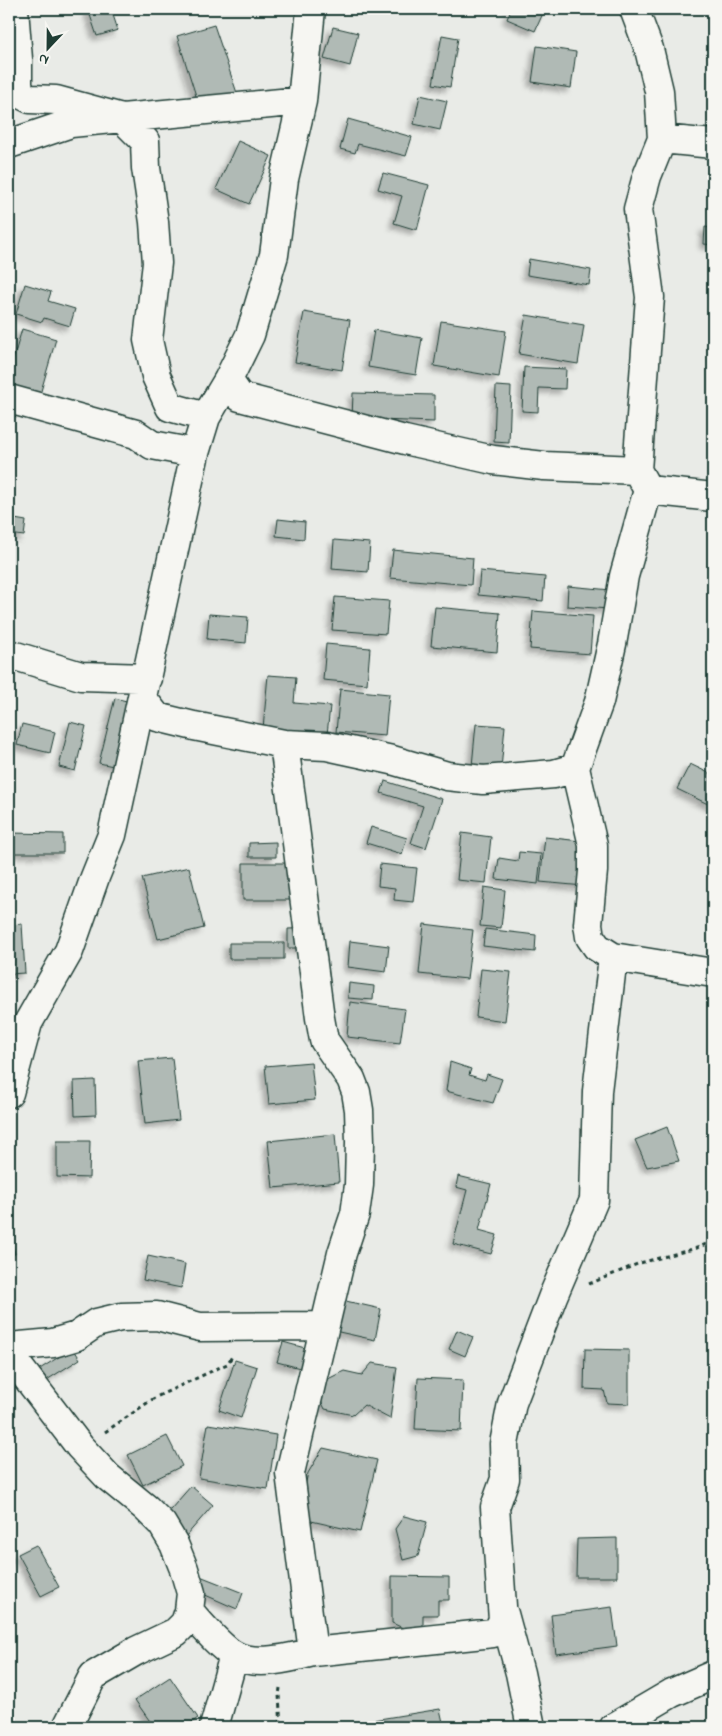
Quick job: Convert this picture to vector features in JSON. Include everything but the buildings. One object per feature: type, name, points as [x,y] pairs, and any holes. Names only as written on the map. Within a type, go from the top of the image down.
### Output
[{"type":"street","points":[[14,9],[18,86],[22,95],[30,99],[56,100],[122,118],[145,141],[157,263],[148,340],[156,376],[170,408],[206,417]]},
{"type":"street","points":[[9,1093],[28,1023],[69,951],[112,835],[195,453],[206,417],[228,380],[250,335],[274,255],[284,179],[302,101],[311,9]]},
{"type":"street","points":[[634,9],[649,49],[659,91],[662,139],[644,185],[638,210],[650,297],[643,480],[599,702],[575,768],[593,845],[593,871],[588,924],[590,937],[597,946],[613,957],[713,973]]},
{"type":"street","points":[[9,144],[71,122],[302,101]]},
{"type":"street","points":[[662,139],[713,144]]},
{"type":"street","points":[[228,380],[240,397],[405,440],[483,458],[643,480],[713,497]]},
{"type":"street","points":[[9,399],[136,434],[152,444],[195,453]]},
{"type":"street","points":[[9,654],[82,676],[145,688]]},
{"type":"street","points":[[145,688],[157,717],[284,744],[327,746],[392,760],[447,776],[483,780],[554,774],[575,768]]},
{"type":"street","points":[[284,744],[324,1040],[351,1079],[356,1092],[359,1110],[360,1170],[355,1214],[342,1253],[290,1474],[301,1655]]},
{"type":"street","points":[[532,1727],[504,1614],[495,1507],[505,1479],[504,1444],[512,1403],[553,1296],[594,1200],[596,1091],[613,957]]},
{"type":"street","points":[[9,1347],[53,1343],[77,1336],[96,1323],[121,1317],[157,1316],[200,1327],[324,1326]]},
{"type":"street","points":[[9,1354],[80,1447],[108,1477],[146,1508],[162,1524],[174,1544],[191,1593],[189,1611],[185,1623],[176,1632],[136,1651],[93,1676],[67,1727]]},
{"type":"street","points":[[189,1611],[226,1650],[244,1659],[264,1661],[493,1633],[497,1632],[500,1628],[504,1614]]},
{"type":"street","points":[[214,1727],[234,1655]]},
{"type":"street","points":[[614,1727],[672,1693],[713,1675]]},
{"type":"path","points":[[553,1296],[640,1263],[713,1242]]},
{"type":"path","points":[[80,1447],[156,1398],[227,1364],[237,1345],[238,1328]]},
{"type":"path","points":[[281,1727],[279,1695],[301,1655]]}]
